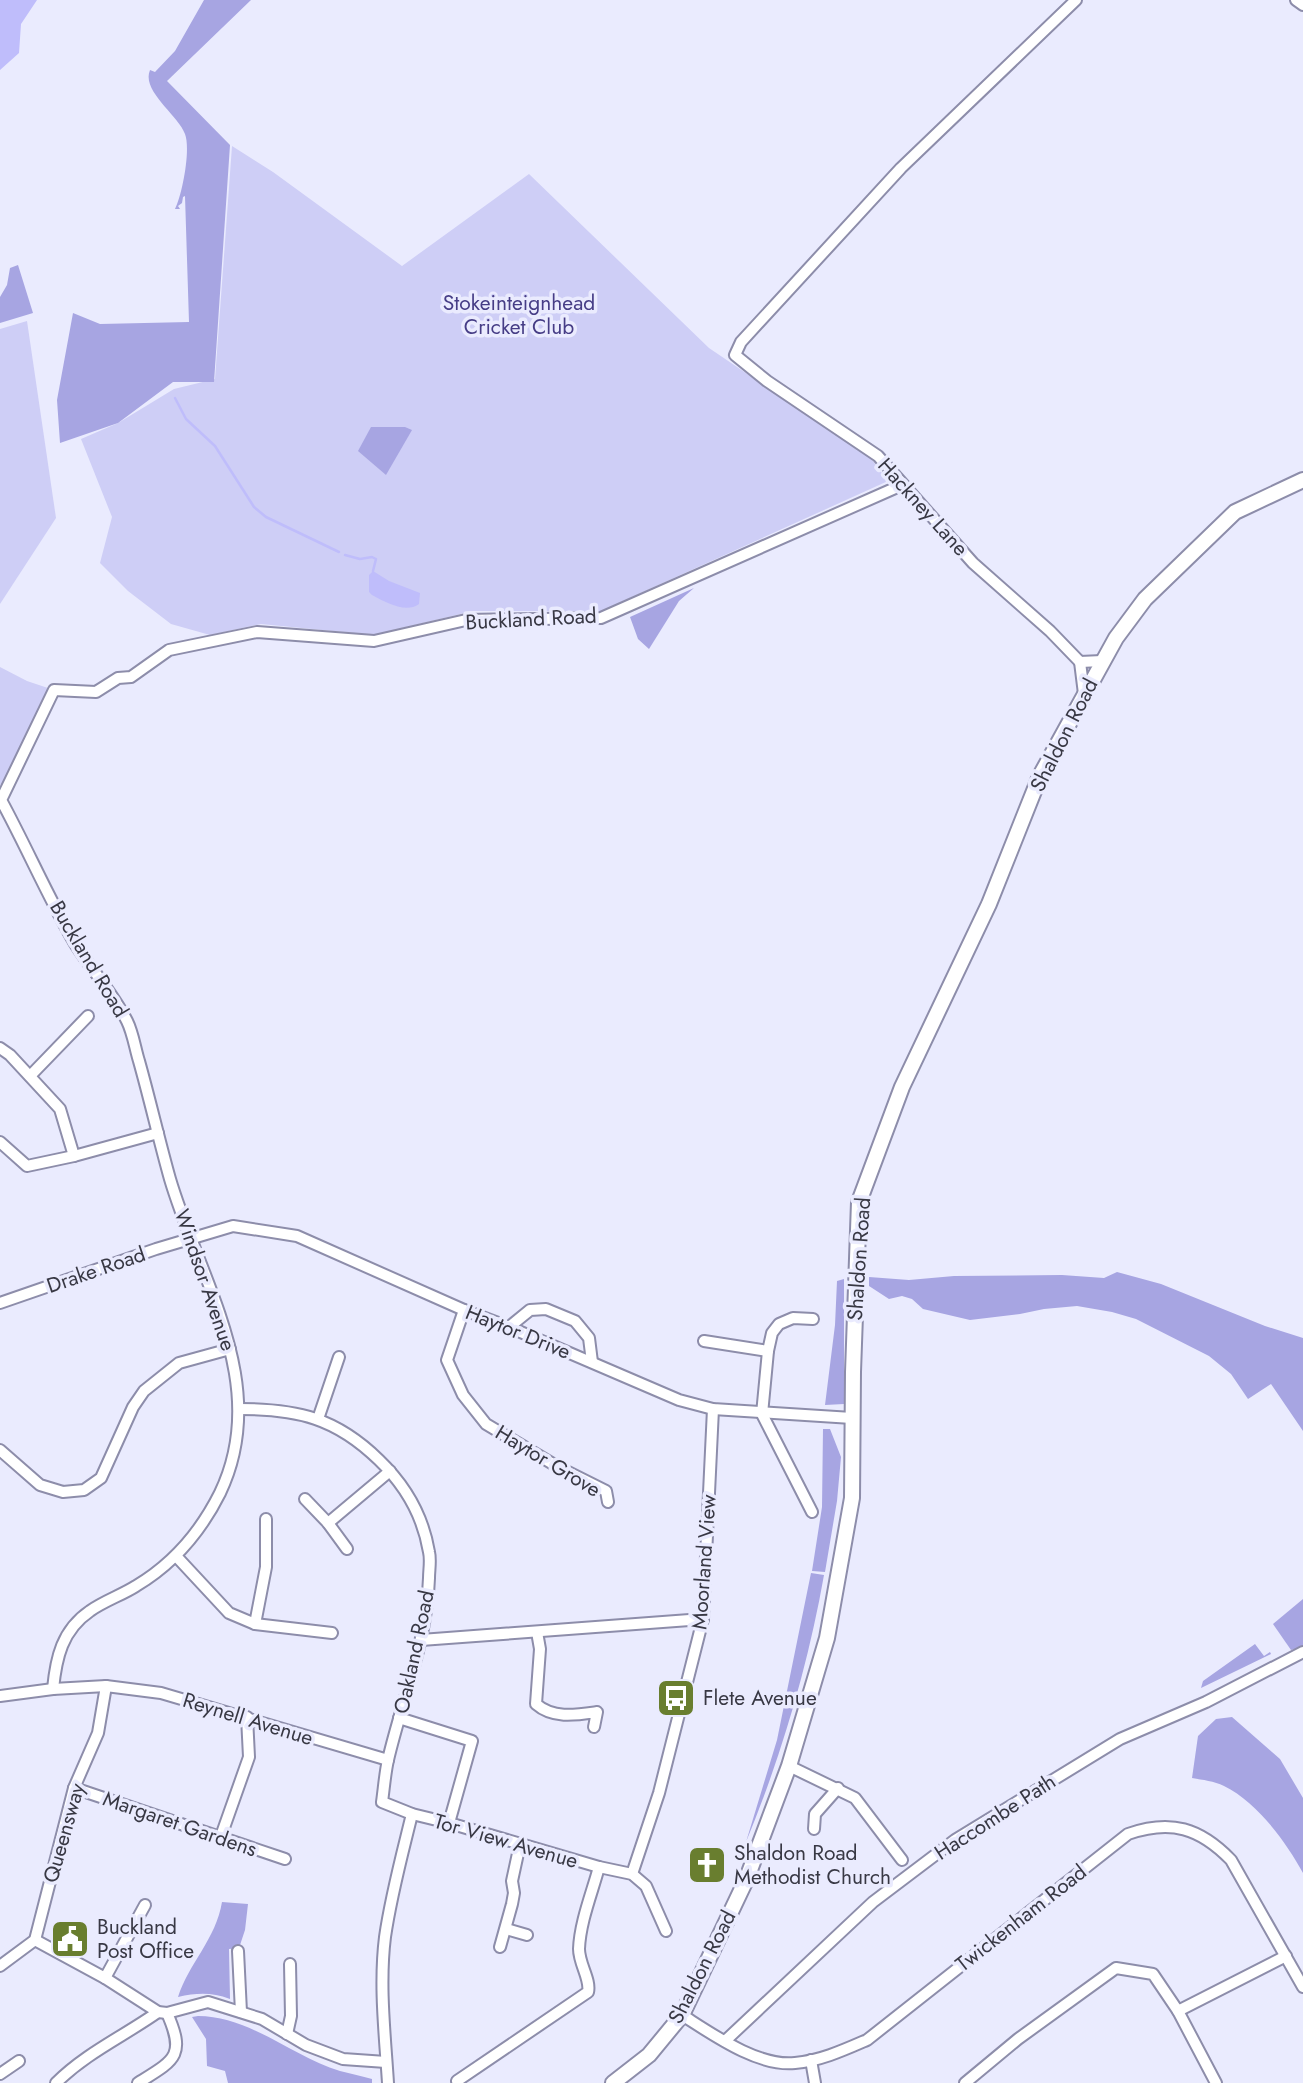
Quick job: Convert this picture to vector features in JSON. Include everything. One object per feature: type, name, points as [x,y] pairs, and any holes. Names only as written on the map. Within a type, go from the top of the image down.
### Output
[{"type":"street","name":"Hackney Lane","points":[[1076,0],[901,168],[741,342],[735,355],[767,381],[878,456],[973,563],[1050,631],[1080,662]]},
{"type":"street","points":[[1296,0],[1303,5]]},
{"type":"street","name":"Shaldon Road","points":[[612,2083],[649,2055],[682,2015],[747,1878],[789,1766],[827,1638],[852,1498],[859,1202],[902,1087],[989,904],[1040,776],[1116,638],[1145,599],[1235,512],[1303,480]]},
{"type":"street","name":"Buckland Road","points":[[158,1133],[127,1021],[74,941],[2,800],[54,690],[96,692],[118,678],[131,677],[169,650],[257,632],[374,641],[466,620],[601,618],[902,485]]},
{"type":"street","points":[[1084,694],[1080,662],[1102,661]]},
{"type":"street","points":[[30,1076],[88,1016]]},
{"type":"street","points":[[0,1048],[60,1109],[74,1156]]},
{"type":"street","points":[[0,1142],[27,1166],[158,1133]]},
{"type":"street","name":"Windsor Avenue","points":[[53,1689],[55,1660],[72,1628],[89,1611],[137,1586],[176,1556],[198,1530],[219,1493],[233,1458],[239,1409],[224,1323],[172,1183],[158,1133]]},
{"type":"street","name":"Haytor Drive","points":[[192,1238],[233,1226],[296,1236],[679,1400],[713,1409],[852,1418]]},
{"type":"street","name":"Drake Road","points":[[0,1303],[192,1238]]},
{"type":"street","name":"Haytor Grove","points":[[464,1310],[447,1360],[463,1395],[486,1424],[606,1492],[608,1502]]},
{"type":"street","points":[[509,1327],[530,1310],[547,1310],[575,1321],[589,1338],[592,1362]]},
{"type":"street","points":[[812,1512],[762,1414],[772,1333],[779,1324],[793,1318],[813,1319]]},
{"type":"street","points":[[704,1341],[768,1351]]},
{"type":"street","points":[[0,1450],[40,1485],[63,1492],[84,1490],[101,1478],[133,1408],[145,1391],[179,1363],[230,1349]]},
{"type":"street","points":[[318,1419],[339,1357]]},
{"type":"street","name":"Oakland Road","points":[[239,1409],[279,1409],[318,1419],[344,1432],[362,1444],[390,1471],[412,1500],[430,1553],[428,1592],[421,1640],[388,1760],[382,1802]]},
{"type":"street","name":"Moorland View","points":[[632,1874],[659,1793],[703,1619],[713,1409]]},
{"type":"street","points":[[328,1523],[390,1471]]},
{"type":"street","points":[[305,1499],[328,1523],[347,1549]]},
{"type":"street","points":[[256,1624],[266,1567],[266,1519]]},
{"type":"street","points":[[176,1556],[229,1613],[256,1624],[332,1633]]},
{"type":"street","points":[[421,1640],[703,1619]]},
{"type":"street","points":[[537,1632],[540,1649],[536,1704],[543,1710],[566,1716],[597,1712],[594,1727]]},
{"type":"street","name":"Haccombe Path","points":[[725,2041],[873,1902],[956,1840],[1120,1739],[1206,1702],[1302,1655]]},
{"type":"street","name":"Reynell Avenue","points":[[0,1696],[106,1686],[161,1693],[388,1760]]},
{"type":"street","name":"Queensway","points":[[35,1940],[74,1788],[98,1733],[106,1686]]},
{"type":"street","points":[[220,1839],[248,1757],[247,1717]]},
{"type":"street","points":[[399,1718],[472,1741],[449,1823]]},
{"type":"street","points":[[789,1766],[855,1798],[902,1860]]},
{"type":"street","name":"Margaret Gardens","points":[[74,1788],[285,1859]]},
{"type":"street","points":[[814,1829],[815,1814],[838,1788]]},
{"type":"street","name":"Tor View Avenue","points":[[382,1802],[412,1814],[632,1874]]},
{"type":"street","points":[[388,2083],[383,1985],[385,1939],[391,1898],[412,1814]]},
{"type":"street","name":"Twickenham Road","points":[[682,2015],[725,2041],[763,2059],[792,2064],[838,2053],[867,2040],[1128,1833],[1145,1828],[1168,1827],[1200,1834],[1214,1843],[1231,1860],[1303,1987]]},
{"type":"street","points":[[500,1947],[514,1893],[512,1881],[520,1844]]},
{"type":"street","points":[[457,2081],[588,1992],[590,1985],[582,1970],[579,1953],[580,1936],[599,1867]]},
{"type":"street","points":[[632,1874],[646,1886],[666,1931]]},
{"type":"street","points":[[105,1978],[145,1905]]},
{"type":"street","points":[[506,1929],[527,1935]]},
{"type":"street","points":[[0,1966],[35,1940],[162,2012],[177,2037],[175,2054],[163,2067],[138,2083]]},
{"type":"street","points":[[238,1951],[241,2012]]},
{"type":"street","points":[[1178,2011],[1286,1956]]},
{"type":"street","points":[[287,2035],[291,2016],[290,1964]]},
{"type":"street","points":[[965,2083],[1018,2039],[1116,1968],[1136,1969],[1153,1974],[1178,2011],[1216,2083]]},
{"type":"street","points":[[55,2083],[105,2045],[162,2012],[208,2002],[262,2019],[287,2035],[343,2059],[386,2062]]},
{"type":"street","points":[[811,2060],[815,2083]]},
{"type":"street","points":[[0,2074],[19,2061]]},
{"type":"green space","name":"Stokeinteignhead Cricket Club","points":[[232,146],[273,172],[402,266],[529,174],[709,348],[869,456],[888,481],[601,611],[473,611],[373,635],[261,624],[210,635],[171,624],[128,591],[100,563],[112,517],[81,439],[118,423],[174,389],[215,379]]},
{"type":"green space","points":[[27,321],[56,518],[0,604],[0,329]]},
{"type":"green space","points":[[0,667],[27,681],[54,690],[3,788],[0,784]]},
{"type":"shaded area","points":[[0,0],[37,0],[21,24],[19,53],[0,70]]},
{"type":"shaded area","points":[[204,0],[251,0],[167,81],[230,145],[214,382],[173,382],[118,423],[60,443],[57,400],[73,313],[100,324],[189,322],[185,196],[178,206],[180,209],[175,209],[185,172],[187,141],[181,127],[155,94],[149,78],[150,70],[155,72],[175,51]]},
{"type":"shaded area","points":[[18,265],[33,313],[0,323],[0,297],[7,285],[10,268]]},
{"type":"shaded area","points":[[371,427],[405,427],[412,430],[386,475],[358,451]]},
{"type":"shaded area","points":[[373,571],[389,581],[420,593],[419,604],[402,607],[372,595],[369,592],[369,575]]},
{"type":"shaded area","points":[[694,588],[679,601],[649,649],[638,639],[630,617]]},
{"type":"shaded area","points":[[1117,1272],[1161,1284],[1265,1326],[1303,1338],[1303,1431],[1271,1384],[1248,1399],[1231,1374],[1209,1356],[1136,1319],[1077,1306],[970,1320],[923,1309],[912,1299],[902,1296],[889,1299],[869,1286],[869,1277],[909,1280],[954,1276],[1062,1275],[1104,1278]]},
{"type":"shaded area","points":[[844,1279],[844,1404],[825,1405],[835,1325],[837,1281]]},
{"type":"shaded area","points":[[823,1429],[830,1429],[841,1457],[837,1501],[825,1572],[812,1571],[822,1507]]},
{"type":"shaded area","points":[[811,1573],[824,1575],[802,1677],[771,1777],[746,1842],[777,1740]]},
{"type":"shaded area","points":[[1303,1599],[1303,1647],[1291,1650],[1273,1624]]},
{"type":"shaded area","points":[[1255,1644],[1264,1656],[1270,1652],[1271,1654],[1201,1688],[1203,1681]]},
{"type":"shaded area","points":[[1232,1717],[1280,1759],[1303,1798],[1303,1873],[1279,1836],[1248,1802],[1220,1784],[1192,1778],[1198,1736],[1216,1719]]},
{"type":"shaded area","points":[[222,1902],[248,1904],[245,1930],[239,1948],[229,1949],[230,1999],[204,1994],[178,1997],[214,1928]]},
{"type":"shaded area","points":[[192,2017],[236,2023],[323,2065],[372,2079],[372,2083],[228,2083],[225,2071],[207,2066],[206,2039]]},
{"type":"waterway","points":[[175,398],[186,419],[215,446],[254,507],[266,517],[339,552]]},
{"type":"waterway","points":[[345,555],[376,559],[373,571]]},
{"type":"place","name":"Flete Avenue","points":[[676,1698]]},
{"type":"place","name":"Shaldon Road Methodist Church","points":[[707,1865]]},
{"type":"place","name":"Buckland Post Office","points":[[70,1939]]}]
